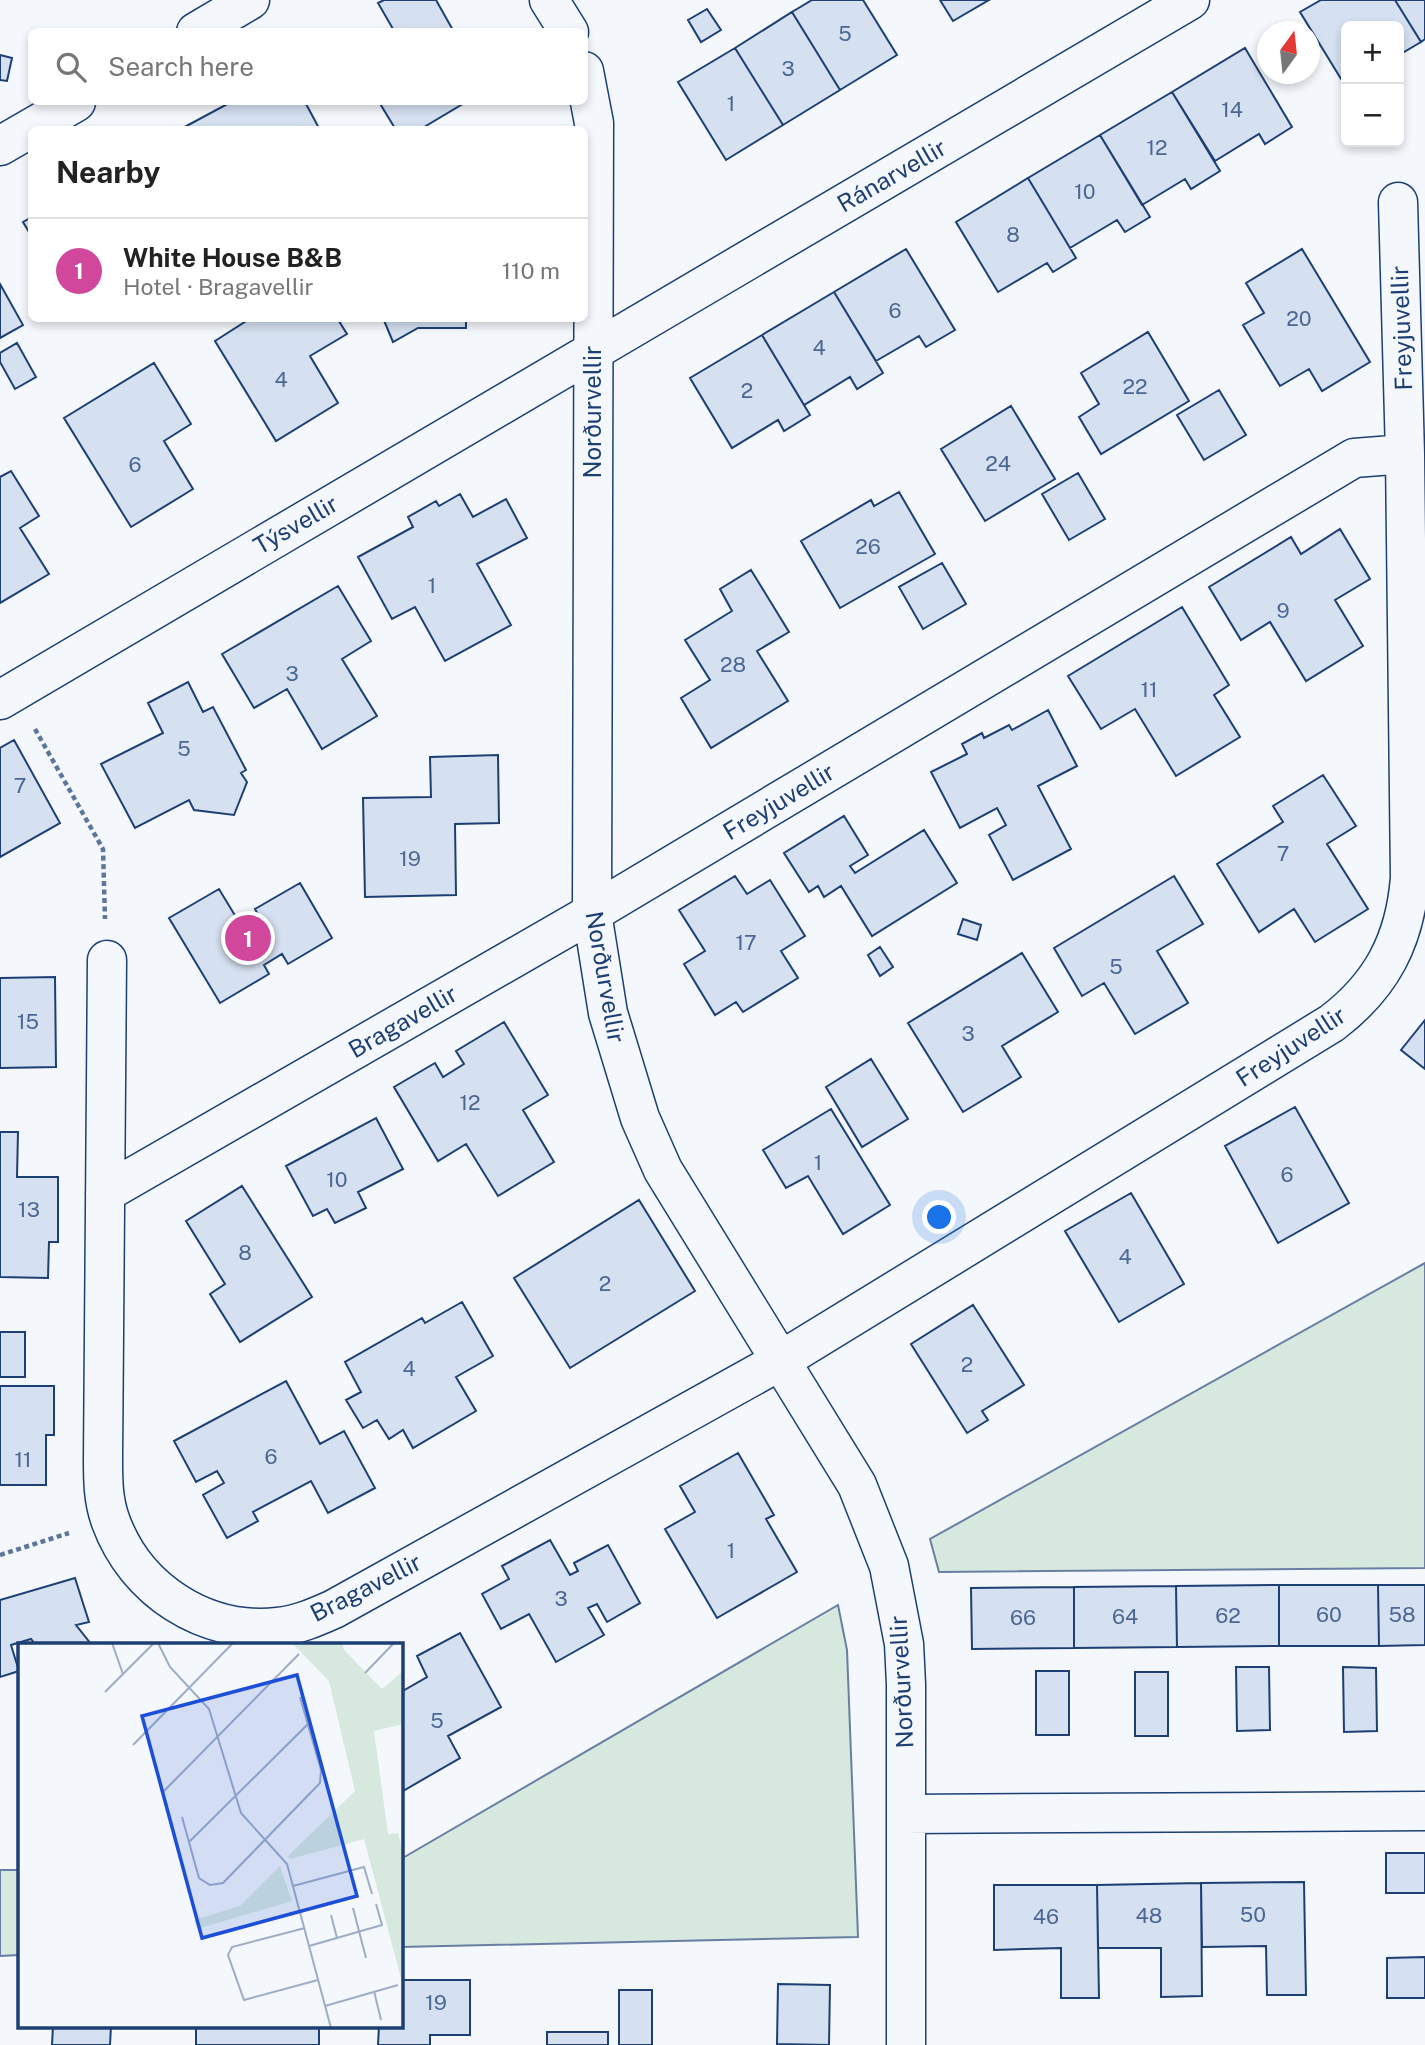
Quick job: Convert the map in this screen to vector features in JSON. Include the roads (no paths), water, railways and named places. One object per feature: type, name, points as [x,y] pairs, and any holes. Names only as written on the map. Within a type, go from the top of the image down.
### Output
[{"type":"street","points":[[203,28],[250,0]]},
{"type":"street","points":[[549,0],[566,28]]},
{"type":"street","name":"Ránarvellir","points":[[593,351],[1190,0]]},
{"type":"street","name":"Norðurvellir","points":[[588,92],[594,123],[592,913],[608,1013],[640,1118],[663,1170],[857,1485],[890,1566],[904,1644],[906,2045]]},
{"type":"street","points":[[35,126],[71,105]]},
{"type":"street","points":[[0,146],[28,130]]},
{"type":"street","name":"Freyjuvellir","points":[[780,1361],[1332,1023],[1372,987],[1400,938],[1410,878],[1405,454],[1398,202]]},
{"type":"street","name":"Týsvellir","points":[[7,696],[593,351]]},
{"type":"street","name":"Freyjuvellir","points":[[592,913],[1354,458],[1405,454]]},
{"type":"street","name":"Bragavellir","points":[[105,1193],[592,913]]},
{"type":"street","name":"Bragavellir","points":[[107,960],[103,1490],[110,1521],[124,1549],[142,1575],[165,1596],[192,1613],[222,1623],[250,1628],[289,1625],[334,1609],[780,1361]]},
{"type":"street","points":[[906,1814],[1425,1811]]},
{"type":"place","name":"White House B&B","points":[[248,938]]}]
